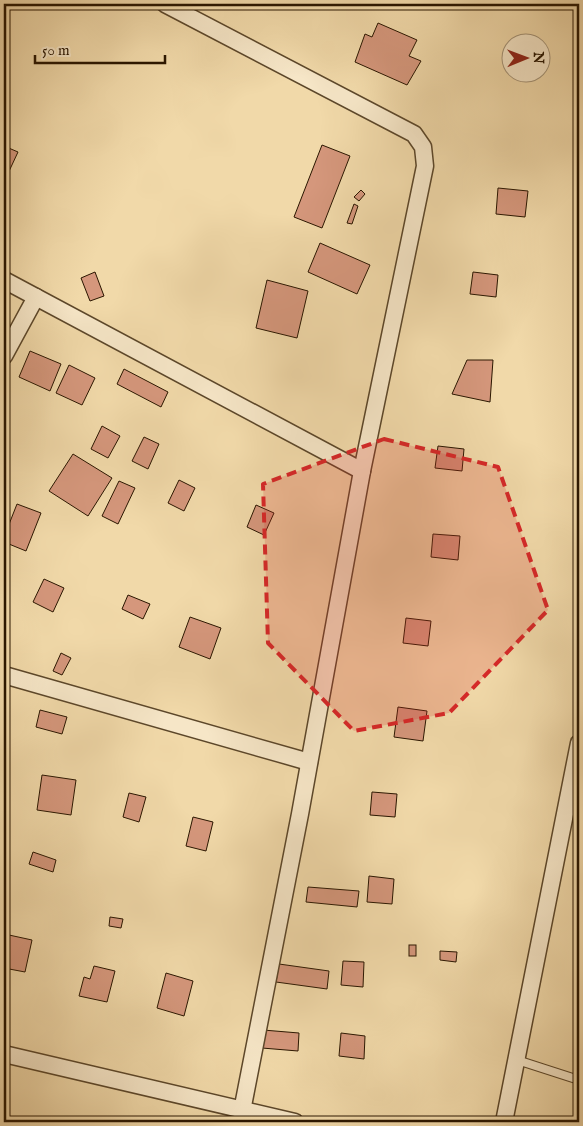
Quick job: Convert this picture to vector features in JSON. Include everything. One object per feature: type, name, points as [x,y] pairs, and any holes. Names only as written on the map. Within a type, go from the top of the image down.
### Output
[{"type":"street","points":[[165,4],[414,134],[423,147],[425,166],[362,471],[309,762],[242,1111]]},
{"type":"street","points":[[4,280],[362,471]]},
{"type":"street","points":[[4,356],[36,297]]},
{"type":"street","points":[[4,674],[309,762]]},
{"type":"street","points":[[504,1122],[574,792],[579,744]]},
{"type":"street","points":[[4,1054],[295,1122]]},
{"type":"lane","points":[[517,1060],[579,1080]]},
{"type":"highlighted area","points":[[384,439],[498,467],[548,610],[449,713],[354,731],[268,643],[263,484]]},
{"type":"building","points":[[378,23],[417,40],[409,56],[421,61],[407,85],[355,62],[365,34],[372,37]]},
{"type":"building","points":[[322,145],[350,156],[322,228],[294,217]]},
{"type":"building","points":[[4,146],[18,152],[4,182]]},
{"type":"building","points":[[498,188],[528,191],[525,217],[496,214]]},
{"type":"building","points":[[361,190],[365,194],[359,201],[354,197]]},
{"type":"building","points":[[354,204],[358,206],[352,224],[347,223]]},
{"type":"building","points":[[320,243],[370,265],[357,294],[308,272]]},
{"type":"building","points":[[95,272],[104,296],[90,301],[81,278]]},
{"type":"building","points":[[473,272],[498,275],[496,297],[470,294]]},
{"type":"building","points":[[267,280],[308,291],[297,338],[256,328]]},
{"type":"building","points":[[30,351],[61,364],[50,391],[19,377]]},
{"type":"building","points":[[467,360],[493,360],[490,402],[452,394]]},
{"type":"building","points":[[69,365],[95,378],[82,405],[56,393]]},
{"type":"building","points":[[124,369],[168,392],[161,407],[117,384]]},
{"type":"building","points":[[102,426],[120,436],[108,458],[91,449]]},
{"type":"building","points":[[144,437],[159,444],[148,469],[132,461]]},
{"type":"building","points":[[438,446],[464,449],[462,471],[435,468]]},
{"type":"building","points":[[73,454],[112,478],[88,516],[49,491]]},
{"type":"building","points":[[179,480],[195,488],[184,511],[168,503]]},
{"type":"building","points":[[119,481],[135,488],[118,524],[102,516]]},
{"type":"building","points":[[17,504],[41,513],[26,551],[4,542],[4,537]]},
{"type":"building","points":[[256,505],[274,513],[264,535],[247,527]]},
{"type":"building","points":[[433,534],[460,536],[458,560],[431,557]]},
{"type":"building","points":[[44,579],[64,588],[53,612],[33,602]]},
{"type":"building","points":[[128,595],[150,604],[143,619],[122,609]]},
{"type":"building","points":[[190,617],[221,628],[210,659],[179,647]]},
{"type":"building","points":[[406,618],[431,621],[428,646],[403,643]]},
{"type":"building","points":[[61,653],[71,658],[62,675],[53,671]]},
{"type":"building","points":[[398,707],[427,711],[423,741],[394,737]]},
{"type":"building","points":[[40,710],[67,717],[62,734],[36,727]]},
{"type":"building","points":[[42,775],[76,780],[71,815],[37,810]]},
{"type":"building","points":[[372,792],[397,794],[395,817],[370,815]]},
{"type":"building","points":[[129,793],[146,797],[139,822],[123,817]]},
{"type":"building","points":[[193,817],[213,822],[206,851],[186,846]]},
{"type":"building","points":[[33,852],[56,860],[53,872],[29,864]]},
{"type":"building","points":[[369,876],[394,879],[392,904],[367,902]]},
{"type":"building","points":[[308,887],[359,891],[357,907],[306,902]]},
{"type":"building","points":[[110,917],[123,919],[121,928],[109,926]]},
{"type":"building","points":[[9,935],[32,940],[25,972],[4,968],[4,956]]},
{"type":"building","points":[[409,945],[416,945],[416,956],[409,956]]},
{"type":"building","points":[[440,951],[457,952],[456,962],[440,960]]},
{"type":"building","points":[[343,961],[364,962],[363,987],[341,985]]},
{"type":"building","points":[[279,964],[329,971],[327,989],[276,982]]},
{"type":"building","points":[[94,966],[115,971],[107,1002],[79,996],[84,977],[90,979]]},
{"type":"building","points":[[166,973],[193,981],[184,1016],[157,1008]]},
{"type":"building","points":[[263,1030],[299,1033],[298,1051],[262,1048]]},
{"type":"building","points":[[341,1033],[365,1036],[364,1059],[339,1056]]}]
